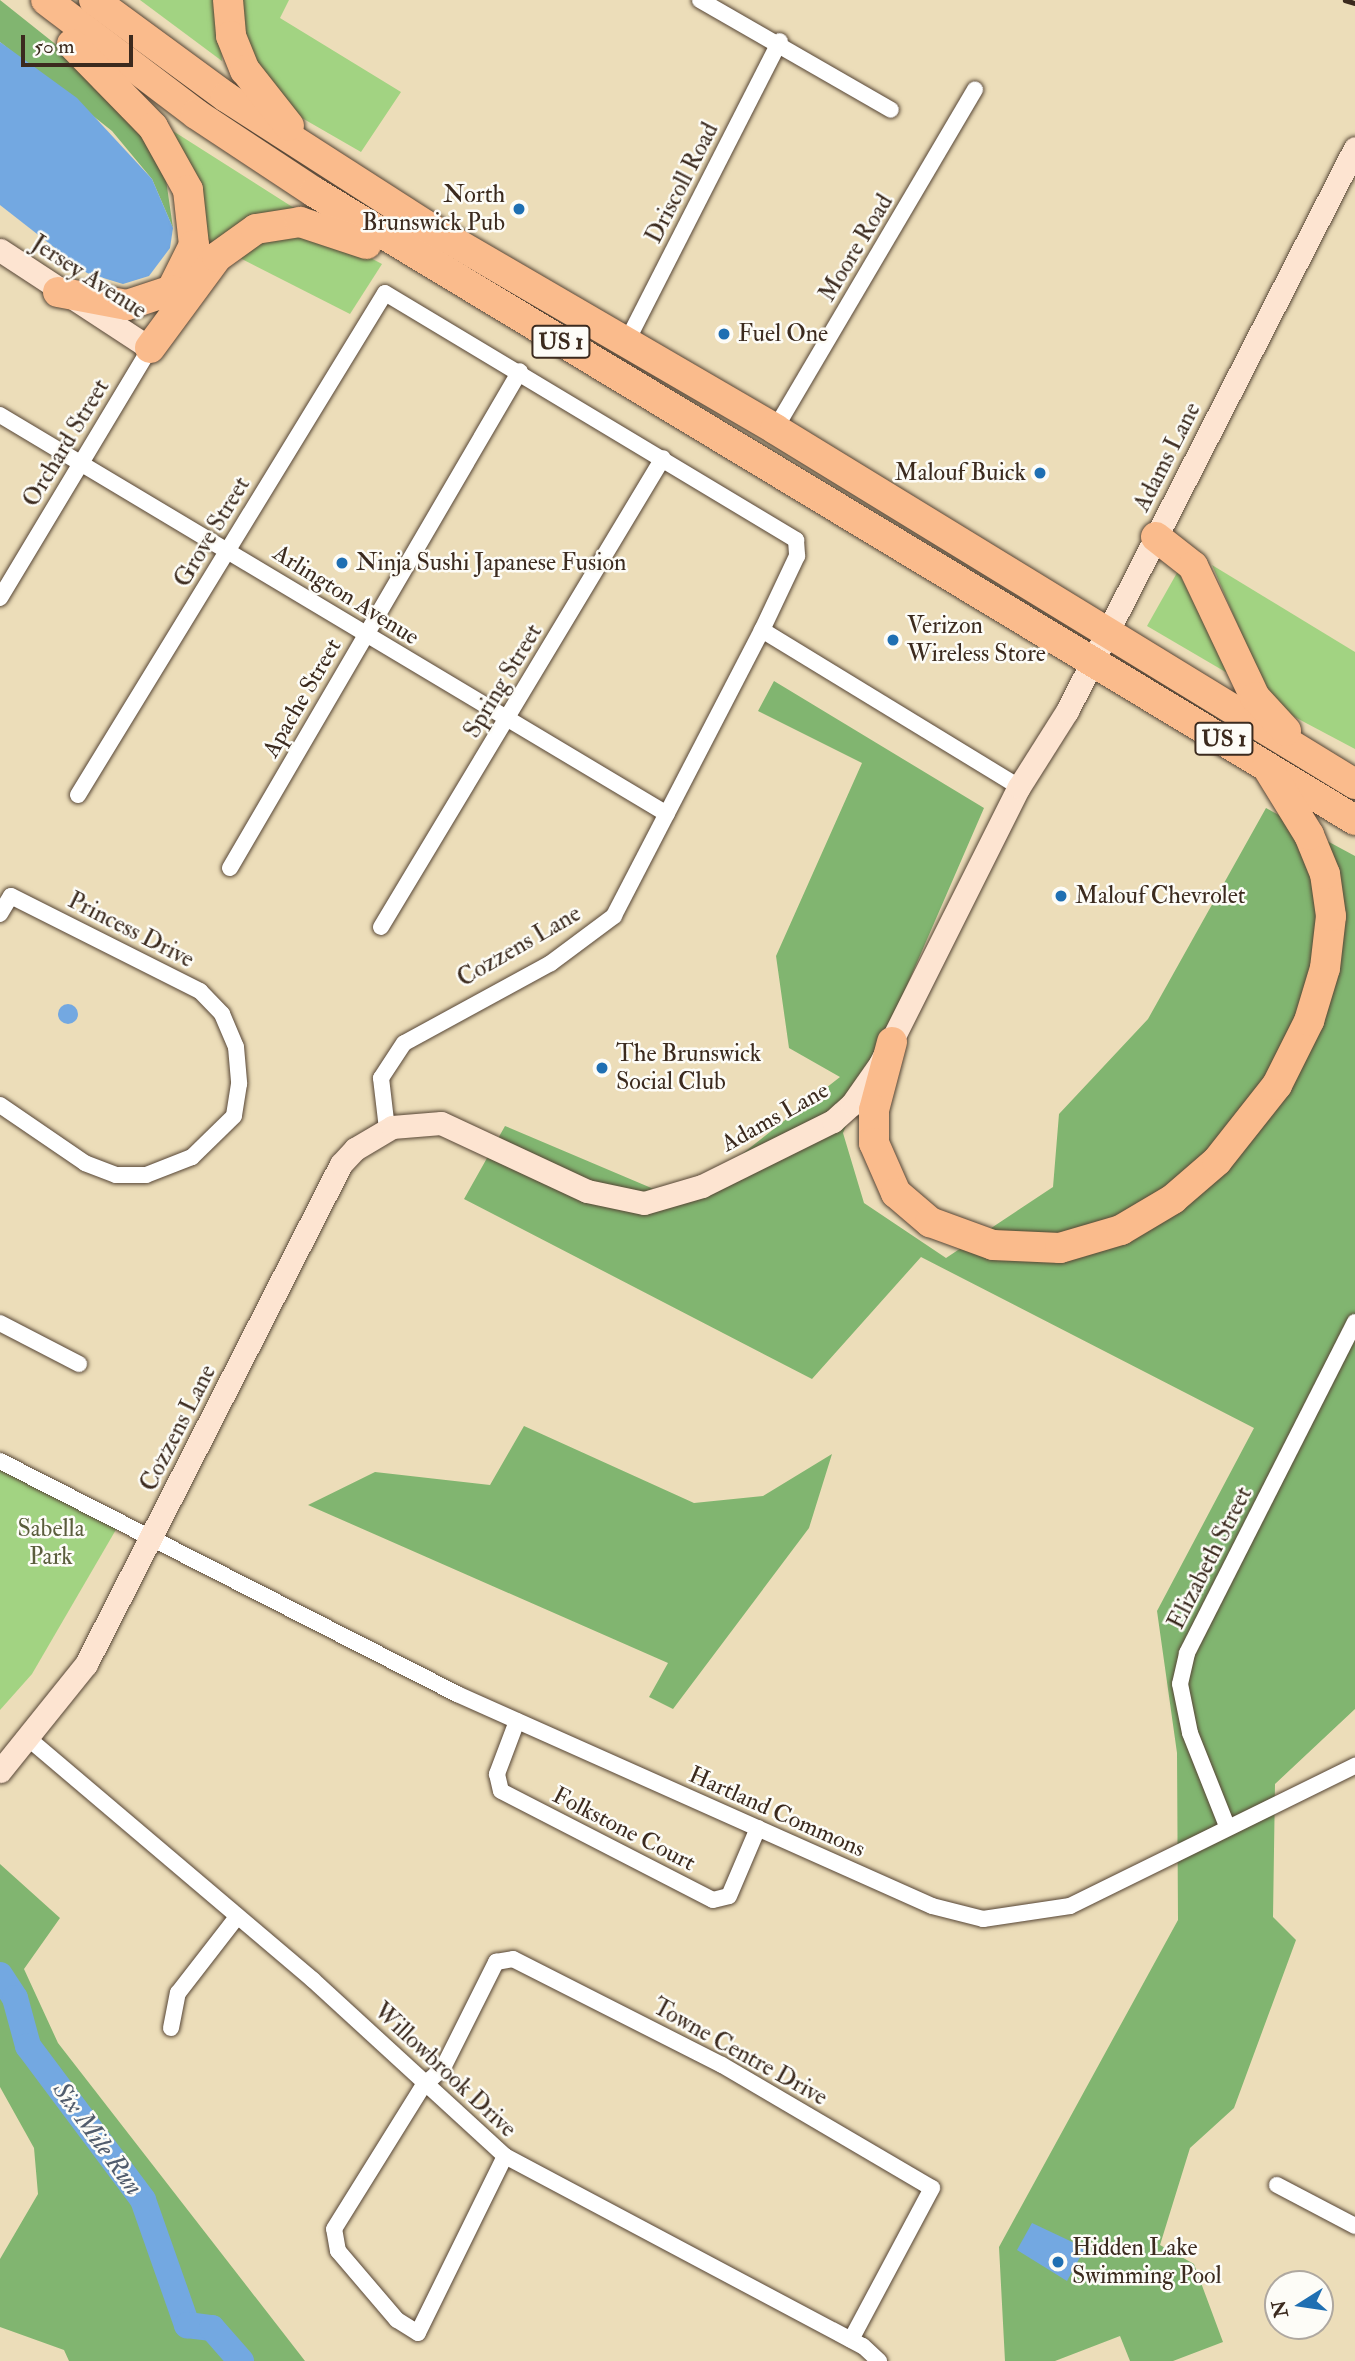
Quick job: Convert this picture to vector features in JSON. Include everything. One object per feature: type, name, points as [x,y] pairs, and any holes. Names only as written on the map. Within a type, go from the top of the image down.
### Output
[{"type":"highway","points":[[32,0],[130,98],[181,172],[196,233],[150,348]]},
{"type":"highway","name":"US 1","points":[[46,0],[246,148],[514,314],[1263,761],[1355,820]]},
{"type":"highway","name":"US 1","points":[[94,0],[317,158],[625,345],[775,429],[1355,784]]},
{"type":"highway","points":[[228,0],[231,36],[245,70],[317,158]]},
{"type":"highway","points":[[150,348],[225,248],[279,223],[332,228],[514,314]]},
{"type":"highway","points":[[58,292],[127,305],[172,290]]},
{"type":"highway","points":[[1156,537],[1193,566],[1260,704],[1319,762]]},
{"type":"highway","points":[[892,1042],[874,1110],[874,1143],[896,1193],[930,1222],[993,1245],[1060,1248],[1121,1230],[1173,1199],[1217,1161],[1277,1085],[1309,1021],[1325,968],[1331,916],[1325,874],[1309,835],[1263,761]]},
{"type":"street","points":[[701,0],[780,41],[891,110]]},
{"type":"street","name":"Driscoll Road","points":[[625,345],[780,41]]},
{"type":"street","name":"Moore Road","points":[[775,429],[975,90]]},
{"type":"street","name":"Adams Lane","points":[[387,1129],[418,1122],[462,1128],[602,1197],[656,1202],[833,1121],[869,1082],[892,1042],[1019,787],[1092,661],[1355,148]]},
{"type":"street","name":"Jersey Avenue","points":[[0,250],[58,292],[150,348]]},
{"type":"street","name":"Cozzens Lane","points":[[0,1771],[29,1739],[86,1664],[341,1164],[387,1129],[381,1078],[396,1052],[599,932],[614,916],[762,630],[797,556],[796,540],[520,371],[384,293]]},
{"type":"street","name":"Grove Street","points":[[78,796],[384,293]]},
{"type":"street","name":"Orchard Street","points":[[0,598],[150,348]]},
{"type":"street","name":"Apache Street","points":[[230,867],[520,371]]},
{"type":"street","name":"Arlington Avenue","points":[[0,415],[83,460],[506,720],[667,814]]},
{"type":"street","name":"Spring Street","points":[[381,927],[663,458]]},
{"type":"street","points":[[762,630],[1019,787]]},
{"type":"street","name":"Princess Drive","points":[[0,914],[6,893],[200,991],[222,1014],[236,1047],[239,1084],[234,1116],[218,1133],[192,1157],[146,1175],[116,1175],[85,1163],[0,1105]]},
{"type":"street","name":"Elizabeth Street","points":[[1227,1826],[1190,1732],[1180,1685],[1187,1653],[1355,1322]]},
{"type":"street","points":[[0,1323],[79,1364]]},
{"type":"street","name":"Hartland Commons","points":[[0,1461],[517,1721],[932,1906],[983,1919],[1070,1906],[1227,1826],[1355,1766]]},
{"type":"street","name":"Folkstone Court","points":[[517,1721],[497,1774],[501,1791],[713,1900],[729,1896],[758,1828]]},
{"type":"street","name":"Willowbrook Drive","points":[[29,1739],[313,1980],[423,2086],[505,2156],[851,2340],[879,2361]]},
{"type":"street","points":[[171,2028],[178,1993],[237,1917]]},
{"type":"street","name":"Towne Centre Drive","points":[[423,2086],[443,2068],[496,1962],[513,1959],[722,2064],[932,2188],[851,2340]]},
{"type":"street","points":[[423,2086],[334,2229],[338,2251],[397,2320],[418,2333],[505,2156]]},
{"type":"street","points":[[1277,2185],[1355,2226]]},
{"type":"green space","points":[[0,0],[98,78],[164,166],[173,228],[152,179],[112,131],[0,42]]},
{"type":"green space","points":[[140,0],[219,0],[222,61]]},
{"type":"green space","points":[[241,0],[289,0],[280,18],[401,92],[361,152],[295,114],[254,70],[238,22]]},
{"type":"green space","points":[[173,131],[294,208],[207,249],[198,185]]},
{"type":"green space","points":[[272,234],[325,234],[382,264],[350,314],[236,256]]},
{"type":"green space","points":[[1212,565],[1355,652],[1355,749],[1272,705]]},
{"type":"green space","points":[[1178,571],[1229,674],[1147,626]]},
{"type":"green space","points":[[774,681],[984,808],[843,1133],[864,1203],[946,1258],[1053,1187],[1059,1114],[1148,1019],[1266,808],[1355,856],[1355,1709],[1275,1784],[1273,1917],[1296,1940],[1234,2108],[1190,2148],[1160,2245],[1194,2264],[1223,2342],[1173,2361],[1130,2361],[1120,2336],[1055,2361],[1005,2361],[999,2247],[1178,1920],[1177,1753],[1157,1611],[1254,1428],[921,1257],[812,1379],[464,1199],[505,1126],[682,1201],[840,1077],[789,1048],[776,956],[862,763],[758,711]]},
{"type":"green space","points":[[524,1426],[694,1503],[763,1496],[832,1454],[809,1528],[673,1709],[649,1697],[668,1663],[308,1505],[375,1472],[490,1485]]},
{"type":"green space","name":"Sabella Park","points":[[0,1458],[121,1521],[32,1674],[0,1710]]},
{"type":"green space","points":[[0,1864],[60,1918],[24,1969],[58,2043],[305,2361],[69,2361],[64,2350],[0,2327],[0,2259],[38,2194],[34,2148],[0,2087]]},
{"type":"water","points":[[0,42],[77,98],[152,179],[173,228],[170,248],[149,276],[123,284],[87,273],[0,205]]},
{"type":"water","points":[[68,1004],[75,1007],[78,1014],[75,1021],[68,1024],[61,1021],[58,1014],[61,1007]]},
{"type":"water","name":"Hidden Lake Swimming Pool","points":[[1032,2223],[1085,2248],[1067,2281],[1017,2250]]},
{"type":"waterway","name":"Six Mile Run","points":[[0,1975],[15,1998],[28,2046],[143,2200],[187,2325],[212,2328],[241,2361]]},
{"type":"railway","points":[[1345,0],[1355,3]]},
{"type":"place","name":"North Brunswick Pub","points":[[519,209]]},
{"type":"place","name":"Fuel One","points":[[724,334]]},
{"type":"place","name":"Malouf Buick","points":[[1040,473]]},
{"type":"place","name":"Ninja Sushi Japanese Fusion","points":[[342,563]]},
{"type":"place","name":"Verizon Wireless Store","points":[[893,640]]},
{"type":"place","name":"Malouf Chevrolet","points":[[1061,896]]},
{"type":"place","name":"The Brunswick Social Club","points":[[602,1068]]},
{"type":"place","name":"Hidden Lake Swimming Pool","points":[[1058,2262]]}]
